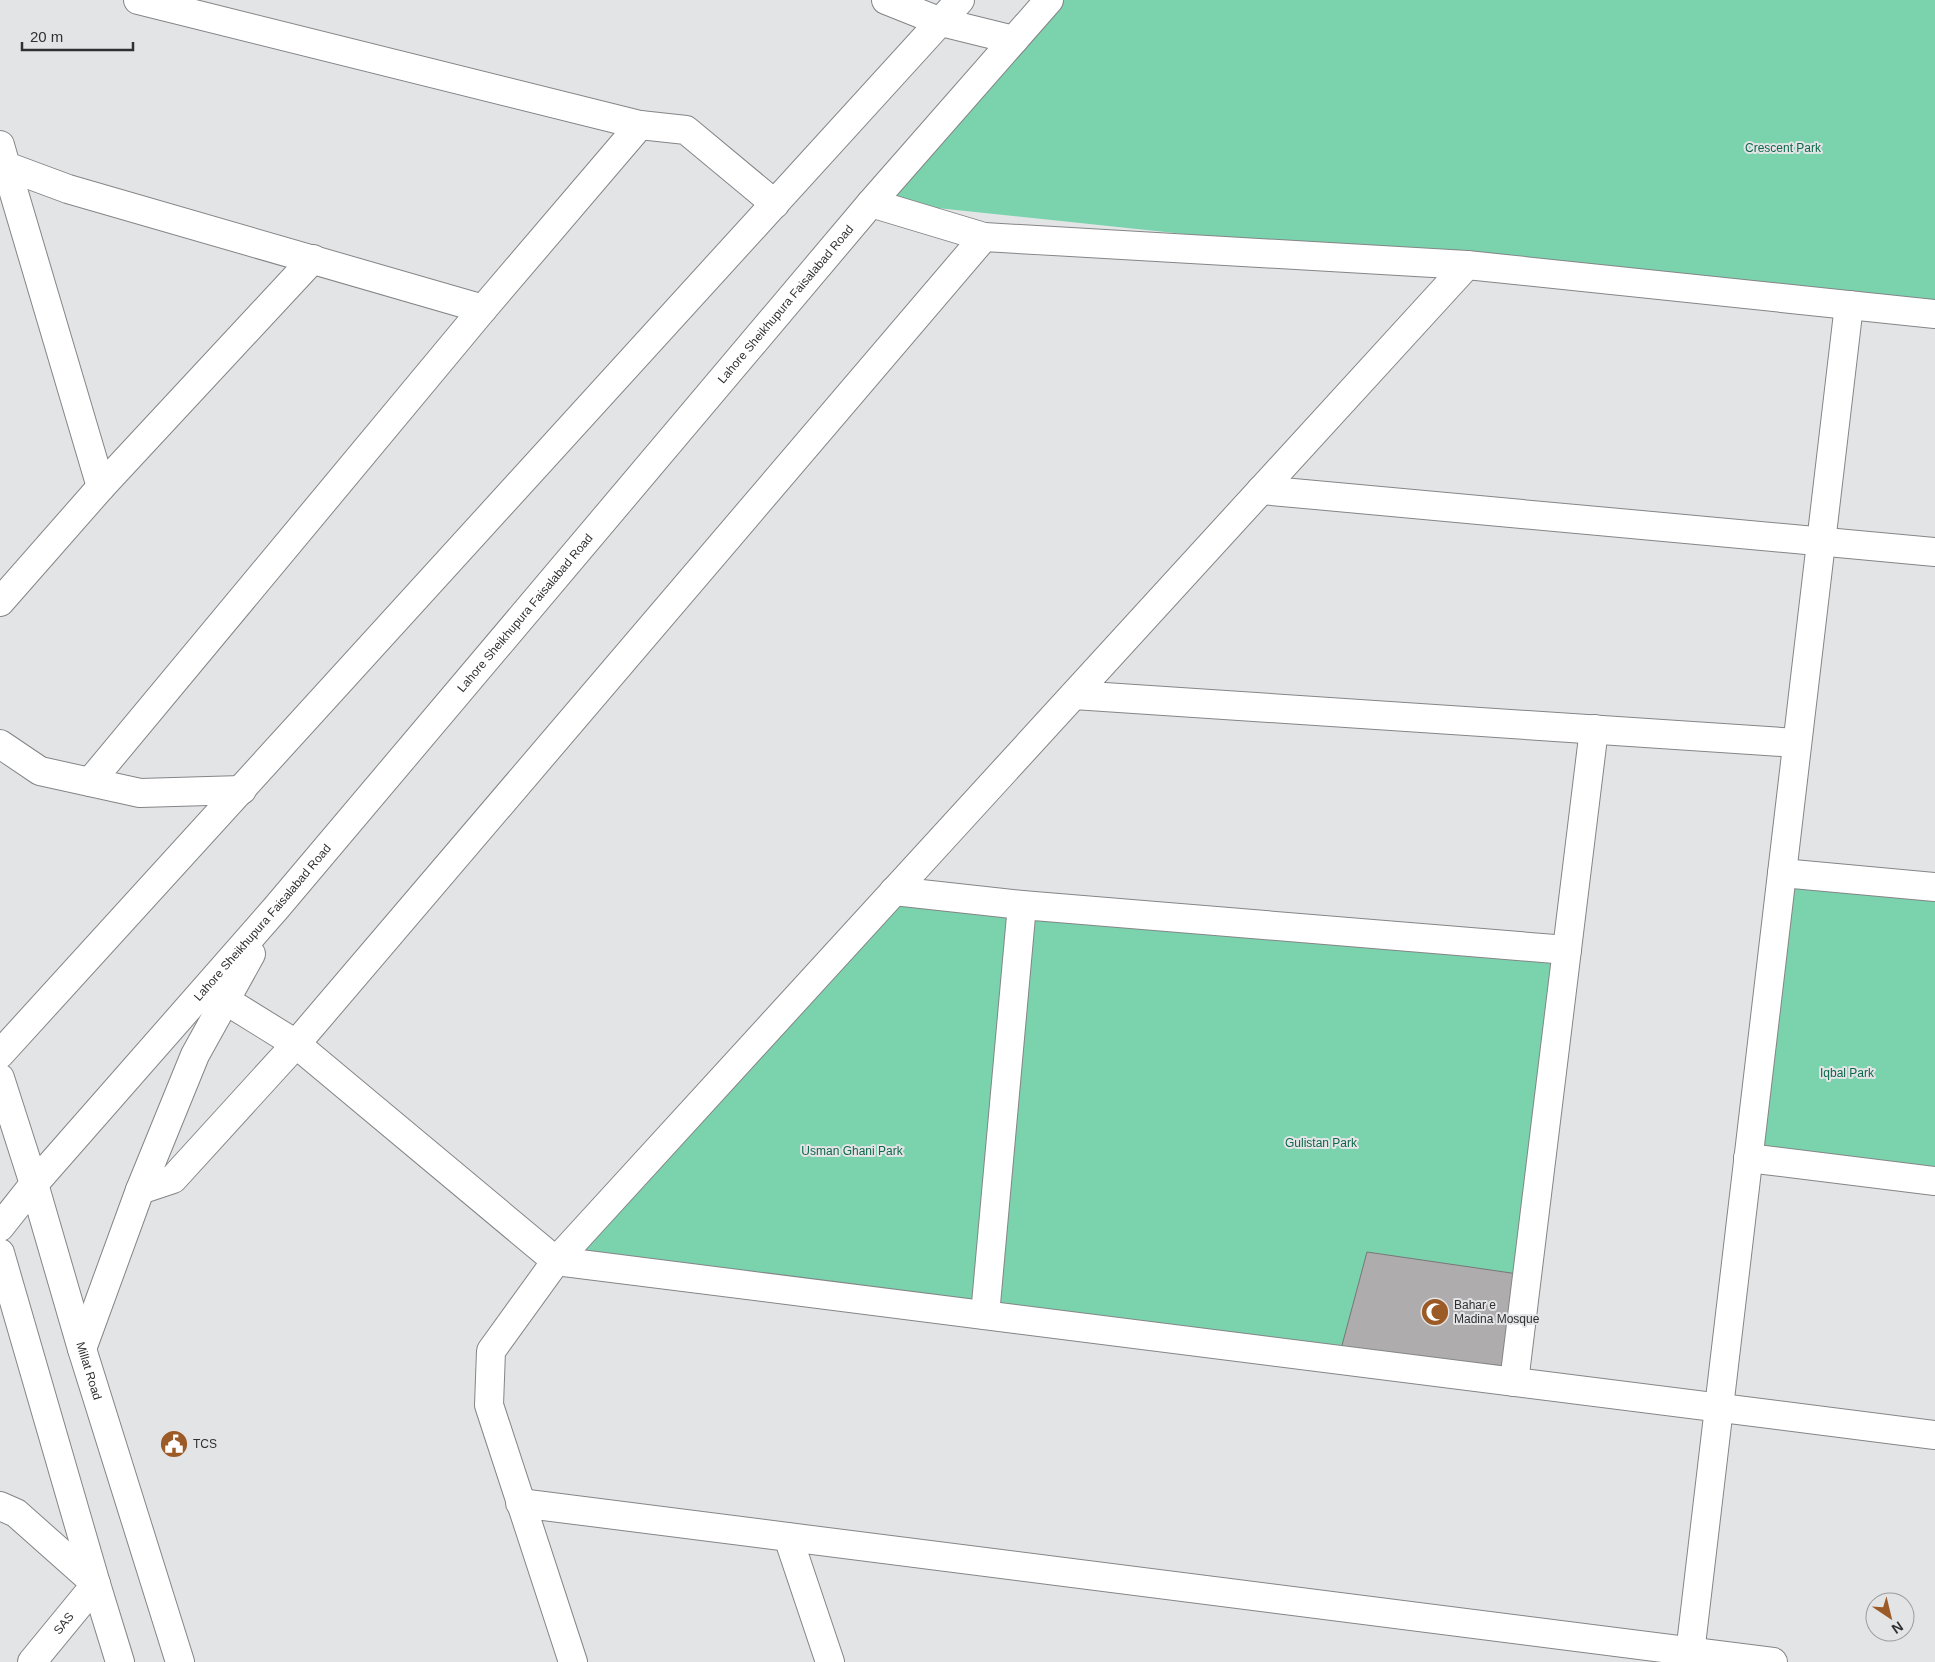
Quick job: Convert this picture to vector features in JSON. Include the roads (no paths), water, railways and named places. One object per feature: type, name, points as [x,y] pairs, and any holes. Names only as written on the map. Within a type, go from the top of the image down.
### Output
[{"type":"main road","points":[[138,0],[640,125],[686,130],[775,204]]},
{"type":"main road","points":[[886,0],[941,22],[1014,40]]},
{"type":"main road","points":[[0,1054],[960,0]]},
{"type":"main road","name":"Lahore Sheikhupura Faisalabad Road","points":[[0,1227],[34,1184],[277,907],[871,203],[1049,0]]},
{"type":"main road","points":[[90,782],[483,309],[640,125]]},
{"type":"main road","points":[[3,156],[68,189],[483,309]]},
{"type":"main road","points":[[3,156],[101,487]]},
{"type":"main road","points":[[871,203],[984,237],[1467,265],[1935,314]]},
{"type":"main road","points":[[140,1190],[173,1179],[296,1044],[984,237]]},
{"type":"main road","points":[[0,602],[101,487],[314,259]]},
{"type":"main road","points":[[573,1662],[488,1405],[491,1351],[556,1260],[1467,265]]},
{"type":"main road","points":[[1690,1657],[1849,305]]},
{"type":"main road","points":[[1261,490],[1935,552]]},
{"type":"main road","points":[[1074,695],[1797,743]]},
{"type":"main road","points":[[1514,1382],[1594,729]]},
{"type":"main road","points":[[0,744],[40,771],[140,793],[242,790]]},
{"type":"main road","points":[[1782,872],[1935,887]]},
{"type":"main road","points":[[894,891],[1022,904],[1567,950]]},
{"type":"main road","points":[[985,1315],[1022,904]]},
{"type":"main road","points":[[82,1349],[140,1190],[195,1055],[277,907]]},
{"type":"main road","points":[[225,1000],[296,1044],[556,1260],[1935,1435]]},
{"type":"main road","name":"Millat Road","points":[[0,1078],[180,1662]]},
{"type":"main road","points":[[1748,1158],[1935,1181]]},
{"type":"main road","points":[[0,1252],[120,1662]]},
{"type":"main road","points":[[520,1503],[1690,1657],[1773,1662]]},
{"type":"main road","points":[[0,1506],[16,1513],[96,1584]]},
{"type":"main road","points":[[788,1537],[830,1662]]},
{"type":"main road","name":"SAS","points":[[32,1662],[96,1584]]},
{"type":"place","name":"Bahar e Madina Mosque","points":[[1435,1312]]},
{"type":"place","name":"TCS","points":[[174,1444]]},
{"type":"park label","name":"Crescent Park","points":[[1783,148]]},
{"type":"park label","name":"Iqbal Park","points":[[1847,1073]]},
{"type":"park label","name":"Gulistan Park","points":[[1321,1143]]},
{"type":"park label","name":"Usman Ghani Park","points":[[852,1151]]}]
